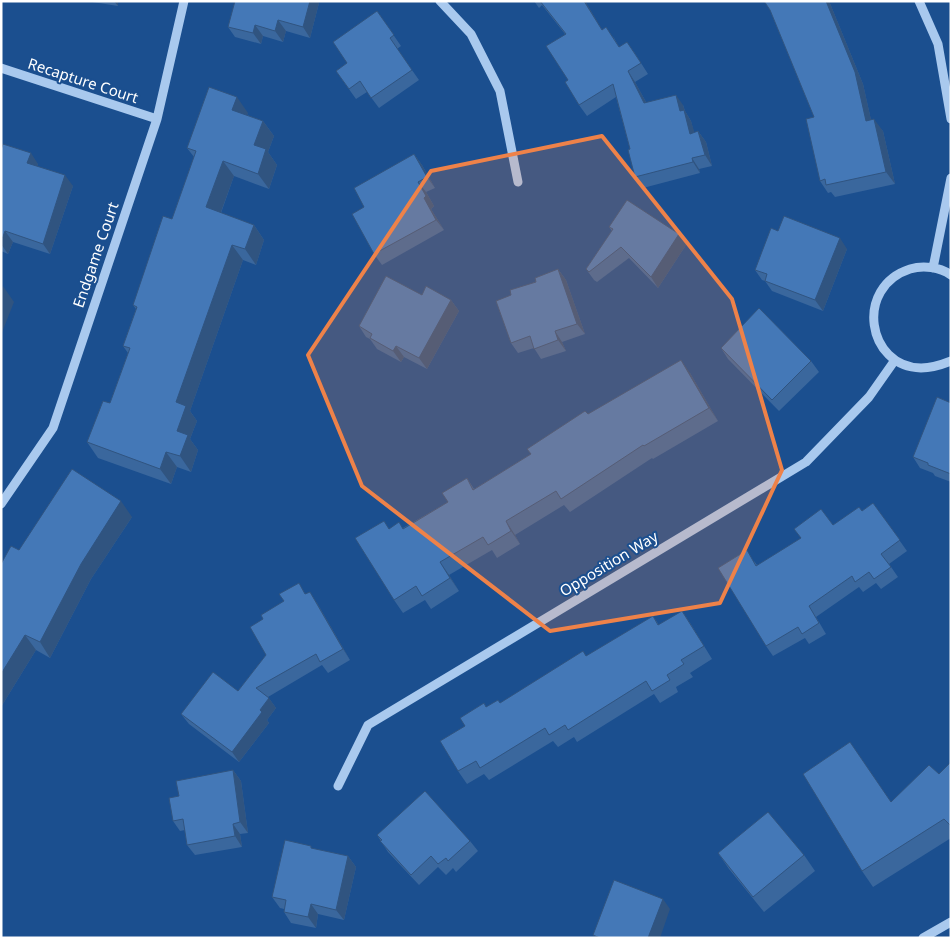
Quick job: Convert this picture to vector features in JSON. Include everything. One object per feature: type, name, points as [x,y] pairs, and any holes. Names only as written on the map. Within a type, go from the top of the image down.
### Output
[{"type":"street","name":"Endgame Court","points":[[1,504],[53,428],[157,119],[184,1]]},
{"type":"street","points":[[440,1],[471,34],[500,91],[518,182]]},
{"type":"street","points":[[919,1],[938,44],[951,119]]},
{"type":"street","name":"Recapture Court","points":[[1,68],[157,119]]},
{"type":"street","points":[[933,268],[951,178]]},
{"type":"street","points":[[951,275],[933,268],[916,268],[901,272],[887,282],[878,295],[874,311],[874,328],[880,343],[895,360],[920,368],[936,367],[951,361]]},
{"type":"street","name":"Opposition Way","points":[[338,786],[368,724],[806,462],[869,397],[895,360]]},
{"type":"street","points":[[923,938],[951,922]]},
{"type":"highlighted area","points":[[602,136],[732,299],[782,470],[720,603],[550,631],[362,486],[308,355],[431,171]]},
{"type":"building","points":[[235,1],[310,1],[303,27],[278,20],[275,31],[255,25],[253,33],[228,27]]},
{"type":"building","points":[[540,1],[584,1],[602,30],[606,27],[619,47],[627,42],[641,63],[628,71],[644,103],[676,95],[680,111],[684,110],[690,134],[698,131],[705,155],[692,158],[693,162],[635,177],[628,150],[630,149],[613,84],[579,105],[565,82],[568,80],[546,46],[566,34]]},
{"type":"building","points":[[764,1],[826,1],[855,72],[866,121],[874,119],[886,172],[826,185],[825,179],[820,181],[806,119],[814,117],[770,10]]},
{"type":"building","points":[[377,11],[394,35],[390,38],[412,70],[371,98],[360,81],[349,89],[336,71],[347,63],[333,42]]},
{"type":"building","points":[[209,87],[237,97],[232,110],[263,121],[254,145],[266,149],[258,174],[223,161],[206,207],[254,225],[245,249],[232,245],[176,402],[186,406],[177,431],[188,435],[180,456],[166,452],[160,469],[87,442],[103,401],[110,403],[130,348],[123,346],[137,307],[133,305],[163,216],[172,219],[196,151],[187,148]]},
{"type":"building","points":[[3,144],[31,153],[27,163],[65,175],[43,244],[5,231],[1,242],[1,150]]},
{"type":"building","points":[[414,154],[427,177],[418,182],[436,220],[374,254],[352,214],[364,207],[354,188]]},
{"type":"building","points":[[627,200],[679,234],[651,277],[621,247],[589,272],[586,269],[613,229],[609,227]]},
{"type":"building","points":[[784,216],[840,238],[815,300],[765,281],[767,274],[755,270],[771,228],[778,231]]},
{"type":"building","points":[[558,269],[577,324],[555,331],[558,340],[534,349],[530,336],[511,343],[496,301],[511,295],[510,290],[536,282],[535,278]]},
{"type":"building","points":[[386,276],[422,295],[426,286],[451,300],[419,358],[396,346],[393,351],[370,338],[372,334],[359,326]]},
{"type":"building","points":[[759,308],[811,361],[772,400],[721,348]]},
{"type":"building","points":[[681,360],[709,408],[643,445],[561,499],[556,491],[506,521],[511,531],[488,545],[483,537],[440,562],[450,578],[422,596],[416,586],[394,600],[355,538],[384,521],[389,529],[399,522],[403,529],[448,502],[442,493],[467,478],[473,490],[531,454],[527,449],[585,411],[588,414]]},
{"type":"building","points":[[937,397],[951,403],[951,474],[913,457]]},
{"type":"building","points":[[72,469],[121,501],[81,564],[40,642],[25,635],[1,674],[1,564],[11,546],[19,550]]},
{"type":"building","points":[[873,503],[900,540],[881,554],[891,567],[874,579],[869,572],[855,582],[852,576],[809,606],[819,623],[802,634],[798,627],[766,646],[718,568],[747,550],[756,566],[801,538],[794,529],[821,509],[833,525],[859,507],[862,511]]},
{"type":"building","points":[[299,583],[305,594],[310,592],[343,649],[320,662],[316,654],[256,688],[269,698],[260,710],[262,712],[232,752],[181,714],[213,672],[238,691],[266,655],[250,627],[263,619],[261,615],[284,601],[279,594]]},
{"type":"building","points":[[682,611],[704,646],[681,660],[684,664],[667,675],[670,680],[652,691],[646,681],[568,730],[565,725],[549,735],[545,728],[480,768],[476,761],[458,771],[440,741],[465,726],[460,718],[484,703],[486,707],[498,700],[500,703],[583,651],[586,656],[653,616],[658,625]]},
{"type":"building","points":[[850,742],[891,802],[929,765],[939,774],[951,762],[951,826],[944,819],[862,871],[803,774]]},
{"type":"building","points":[[233,770],[240,822],[233,824],[235,836],[187,845],[183,819],[173,821],[169,798],[179,796],[176,781]]},
{"type":"building","points":[[425,791],[470,841],[448,861],[446,858],[438,864],[431,856],[411,875],[380,841],[382,840],[377,835]]},
{"type":"building","points":[[768,812],[804,855],[753,897],[718,853]]},
{"type":"building","points":[[285,840],[348,856],[336,910],[311,904],[308,917],[284,912],[286,900],[272,897]]},
{"type":"building","points":[[614,880],[663,899],[648,938],[600,938],[593,935]]}]
